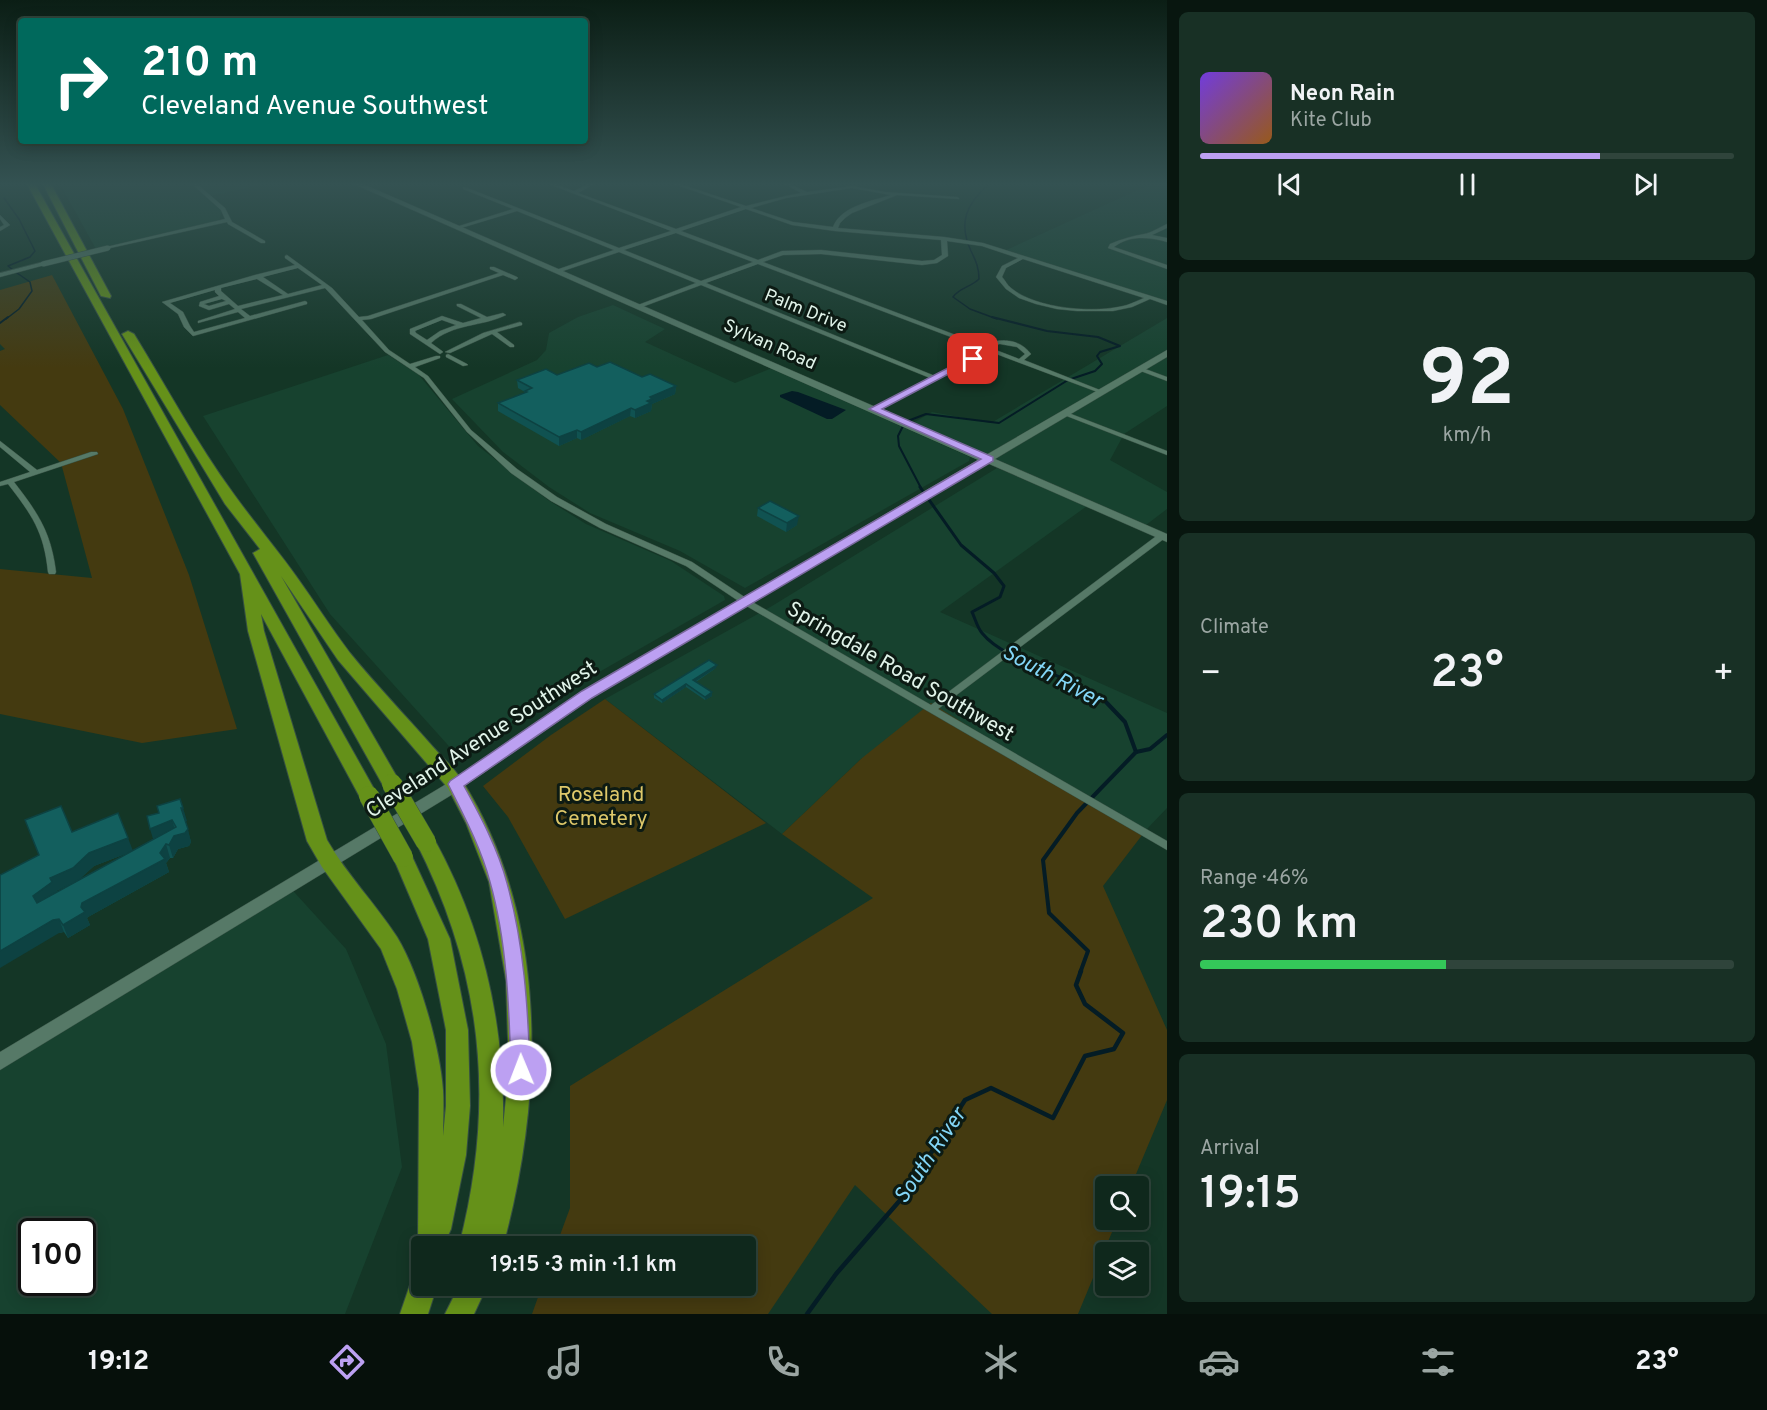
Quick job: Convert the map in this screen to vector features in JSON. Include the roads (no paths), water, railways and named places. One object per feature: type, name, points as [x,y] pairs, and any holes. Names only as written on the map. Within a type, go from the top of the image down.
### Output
[{"type":"highway","points":[[65,245],[403,857],[439,939],[457,1029],[458,1106],[454,1155],[434,1236]]},
{"type":"highway","points":[[80,245],[125,328],[226,494],[444,873],[467,933],[478,970],[485,1010],[490,1063],[491,1122],[486,1185],[474,1236]]},
{"type":"highway","points":[[226,494],[290,578],[344,656],[455,784],[476,823],[499,882],[517,980],[521,1070],[516,1122],[505,1189],[493,1236]]},
{"type":"highway","points":[[247,572],[256,631],[317,841],[329,862],[372,916],[391,946],[402,969],[423,1042],[431,1089],[432,1236]]},
{"type":"highway","points":[[414,1314],[420,1296]]},
{"type":"highway","points":[[458,1314],[462,1296]]},
{"type":"highway","points":[[458,1314],[468,1296]]},
{"type":"main road","name":"Sylvan Road","points":[[500,245],[1164,537]]},
{"type":"main road","name":"Cleveland Avenue Southwest","points":[[0,1062],[455,784],[587,695],[1167,353]]},
{"type":"street","points":[[0,275],[119,245]]},
{"type":"street","name":"Palm Drive","points":[[607,245],[935,378]]},
{"type":"street","points":[[558,271],[632,245]]},
{"type":"street","points":[[713,245],[1102,392]]},
{"type":"street","points":[[640,306],[782,253],[807,251],[930,263],[945,256],[944,245]]},
{"type":"street","points":[[984,245],[1167,303]]},
{"type":"street","points":[[1112,245],[1112,248],[1167,267]]},
{"type":"street","points":[[1023,257],[1004,267],[999,277],[1008,289],[1031,300],[1064,308],[1099,311],[1127,307],[1148,298]]},
{"type":"street","name":"Springdale Road Southwest","points":[[271,273],[288,261],[299,266],[326,286],[359,318],[387,351],[426,377],[469,431],[514,471],[554,499],[603,526],[688,564],[746,602],[1167,846]]},
{"type":"street","points":[[299,266],[165,302],[181,313],[193,334],[305,303]]},
{"type":"street","points":[[492,268],[514,278]]},
{"type":"street","points":[[359,318],[374,316],[391,308],[504,273]]},
{"type":"street","points":[[257,276],[286,294]]},
{"type":"street","points":[[480,280],[492,286]]},
{"type":"street","points":[[200,322],[238,309],[284,298],[286,294],[326,286]]},
{"type":"street","points":[[218,287],[218,292],[222,297],[249,318]]},
{"type":"street","points":[[435,296],[448,302]]},
{"type":"street","points":[[222,297],[201,305],[209,308],[229,302]]},
{"type":"street","points":[[459,305],[487,319]]},
{"type":"street","points":[[391,308],[401,316]]},
{"type":"street","points":[[427,343],[436,336],[502,315]]},
{"type":"street","points":[[439,354],[413,334],[412,330],[442,318],[463,326]]},
{"type":"street","points":[[410,366],[439,354],[448,354],[493,332],[520,324]]},
{"type":"street","points":[[493,332],[512,346]]},
{"type":"street","points":[[982,347],[998,342],[1019,346],[1028,354],[1020,361]]},
{"type":"street","points":[[874,409],[992,350]]},
{"type":"street","points":[[448,354],[465,365]]},
{"type":"street","points":[[1140,369],[1167,379]]},
{"type":"street","points":[[1066,414],[1167,453]]},
{"type":"street","points":[[0,443],[36,473]]},
{"type":"street","points":[[0,484],[94,454]]},
{"type":"street","points":[[10,481],[44,529],[50,550],[52,572]]},
{"type":"street","points":[[931,710],[1164,537]]},
{"type":"water","points":[[792,391],[846,410],[832,419],[827,419],[780,397]]},
{"type":"waterway","points":[[13,270],[8,266],[30,257],[35,251],[32,245]]},
{"type":"waterway","name":"South River","points":[[969,245],[977,265],[979,279],[953,297],[970,309],[997,319]]},
{"type":"waterway","points":[[6,319],[19,309],[32,291],[30,282],[17,273]]},
{"type":"waterway","points":[[0,323],[8,317]]},
{"type":"waterway","name":"South River","points":[[921,488],[899,446],[898,436],[905,422],[926,414],[999,423],[1068,380],[1095,371],[1102,364],[1097,356],[1100,352],[1120,346],[1098,337],[1047,331],[992,317]]},
{"type":"waterway","name":"South River","points":[[920,487],[961,545],[994,573],[1004,586],[1000,597],[972,612],[982,633],[1006,652],[1076,684],[1106,702]]},
{"type":"waterway","name":"South River","points":[[1106,702],[1125,722],[1136,752]]},
{"type":"waterway","points":[[1136,752],[1150,749],[1167,735]]},
{"type":"waterway","name":"South River","points":[[1080,973],[1088,951],[1049,913],[1043,860],[1077,813],[1136,752]]},
{"type":"waterway","name":"South River","points":[[807,1314],[836,1274],[902,1198],[965,1100],[991,1088],[1053,1118],[1085,1056],[1114,1049],[1123,1033],[1085,1004],[1076,985],[1081,971]]},
{"type":"park label","name":"Roseland Cemetery","points":[[601,806]]}]
